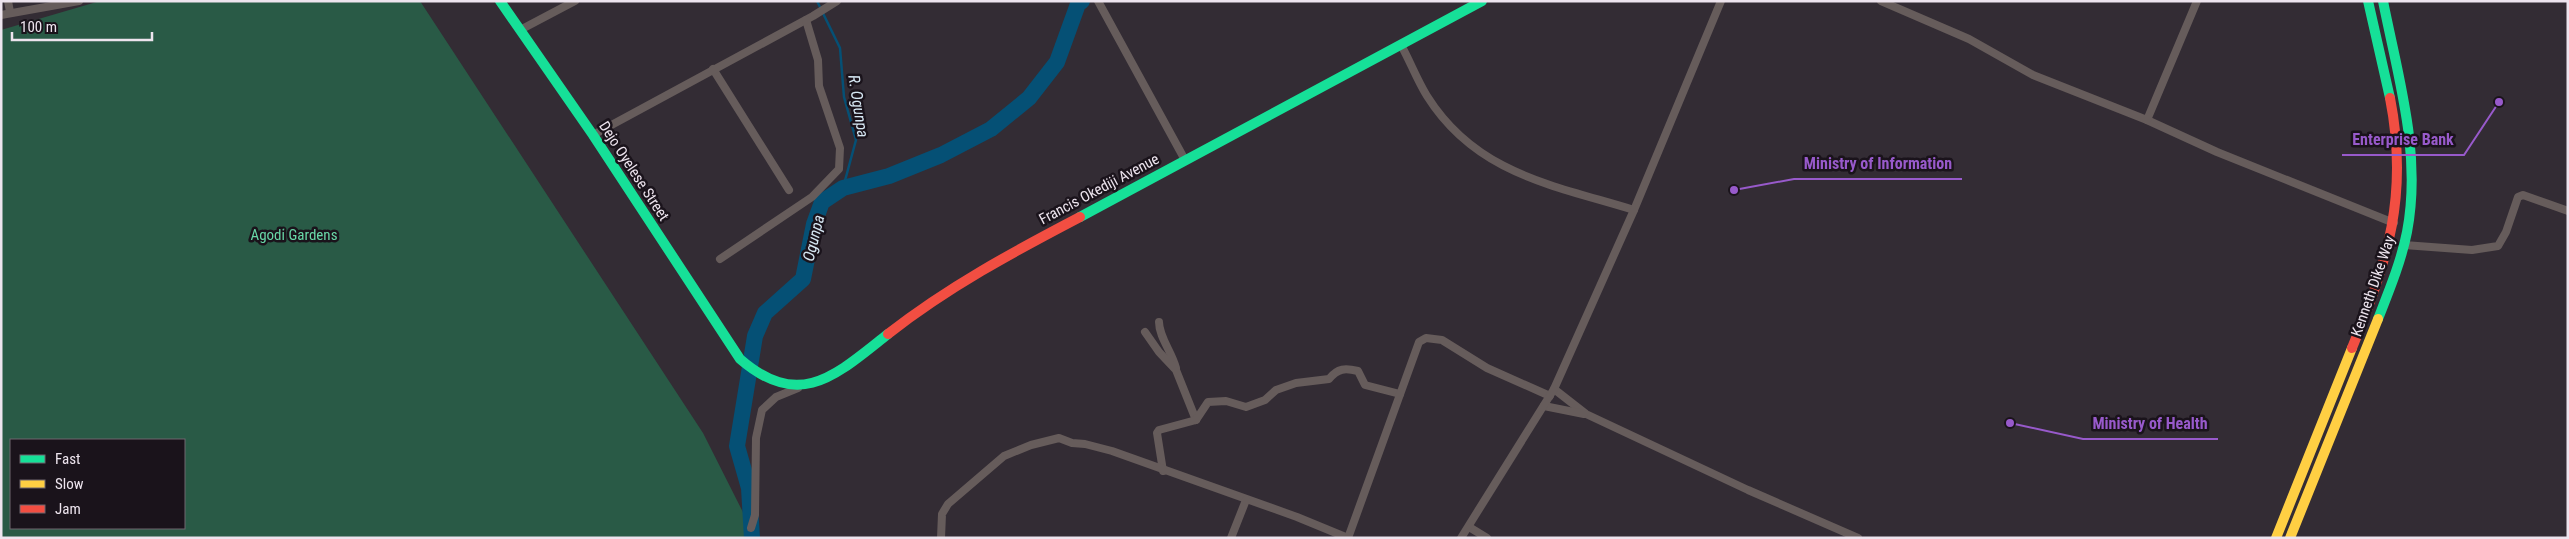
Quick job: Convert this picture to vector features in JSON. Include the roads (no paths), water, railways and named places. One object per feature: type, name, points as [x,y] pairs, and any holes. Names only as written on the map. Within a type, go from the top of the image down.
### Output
[{"type":"main road","name":"Dejo Oyelese Street","points":[[500,1],[593,135],[740,359]]},
{"type":"main road","name":"Francis Okediji Avenue","points":[[740,359],[758,376],[775,384],[803,386],[831,376],[921,308],[975,272],[1482,1]]},
{"type":"main road","name":"Kenneth Dike Way","points":[[2276,538],[2368,312],[2379,282],[2394,223],[2398,187],[2397,143],[2368,1]]},
{"type":"main road","name":"Kenneth Dike Way","points":[[2290,538],[2382,311],[2404,245],[2411,208],[2413,168],[2407,116],[2384,1]]},
{"type":"street","points":[[8,1],[10,12]]},
{"type":"street","points":[[1,15],[79,1]]},
{"type":"street","points":[[520,30],[575,1]]},
{"type":"street","points":[[1461,538],[1554,389],[1634,210],[1721,1]]},
{"type":"street","points":[[1881,1],[1969,38],[2033,75],[2147,120],[2217,152],[2394,223]]},
{"type":"street","points":[[2147,120],[2197,1]]},
{"type":"street","points":[[1098,2],[1185,160]]},
{"type":"street","points":[[593,135],[835,3]]},
{"type":"street","points":[[720,259],[812,197],[839,169],[841,160],[840,148],[819,86],[818,60],[810,18]]},
{"type":"street","points":[[1401,45],[1427,96],[1458,134],[1489,160],[1530,178],[1634,210]]},
{"type":"street","points":[[713,69],[789,190]]},
{"type":"street","points":[[2404,245],[2472,250],[2498,246],[2506,232],[2518,197],[2523,194],[2568,211]]},
{"type":"street","points":[[1159,322],[1159,330],[1172,353],[1176,370],[1196,420]]},
{"type":"street","points":[[1145,332],[1159,352],[1176,370]]},
{"type":"street","points":[[942,538],[942,514],[948,504],[1004,456],[1031,445],[1060,438],[1072,443],[1085,444],[1112,451],[1163,471],[1298,517],[1348,538],[1419,342],[1426,338],[1442,340],[1486,368],[1550,396]]},
{"type":"street","points":[[1163,471],[1157,433],[1159,430],[1196,420],[1208,402],[1226,401],[1246,407],[1265,400],[1276,390],[1296,383],[1329,379],[1335,372],[1346,368],[1358,371],[1365,385],[1400,394]]},
{"type":"street","points":[[751,528],[755,515],[756,438],[762,410],[776,397],[803,386]]},
{"type":"street","points":[[1554,389],[1586,414],[1748,490],[1858,538]]},
{"type":"street","points":[[1544,406],[1586,414]]},
{"type":"street","points":[[1231,538],[1246,500]]},
{"type":"street","points":[[1468,526],[1487,538]]},
{"type":"waterway","name":"R. Ogunpa","points":[[817,1],[840,48],[844,97],[856,140],[843,188]]},
{"type":"waterway","name":"Ogunpa","points":[[752,538],[749,488],[737,446],[755,336],[765,313],[803,279],[814,224],[822,202],[843,188],[889,176],[941,155],[991,129],[1029,98],[1057,62],[1078,4],[1082,1]]},
{"type":"place","name":"Enterprise Bank","points":[[2499,102]]},
{"type":"place","name":"Ministry of Information","points":[[1734,190]]},
{"type":"place","name":"Ministry of Health","points":[[2010,423]]},
{"type":"park label","name":"Agodi Gardens","points":[[294,235]]}]
